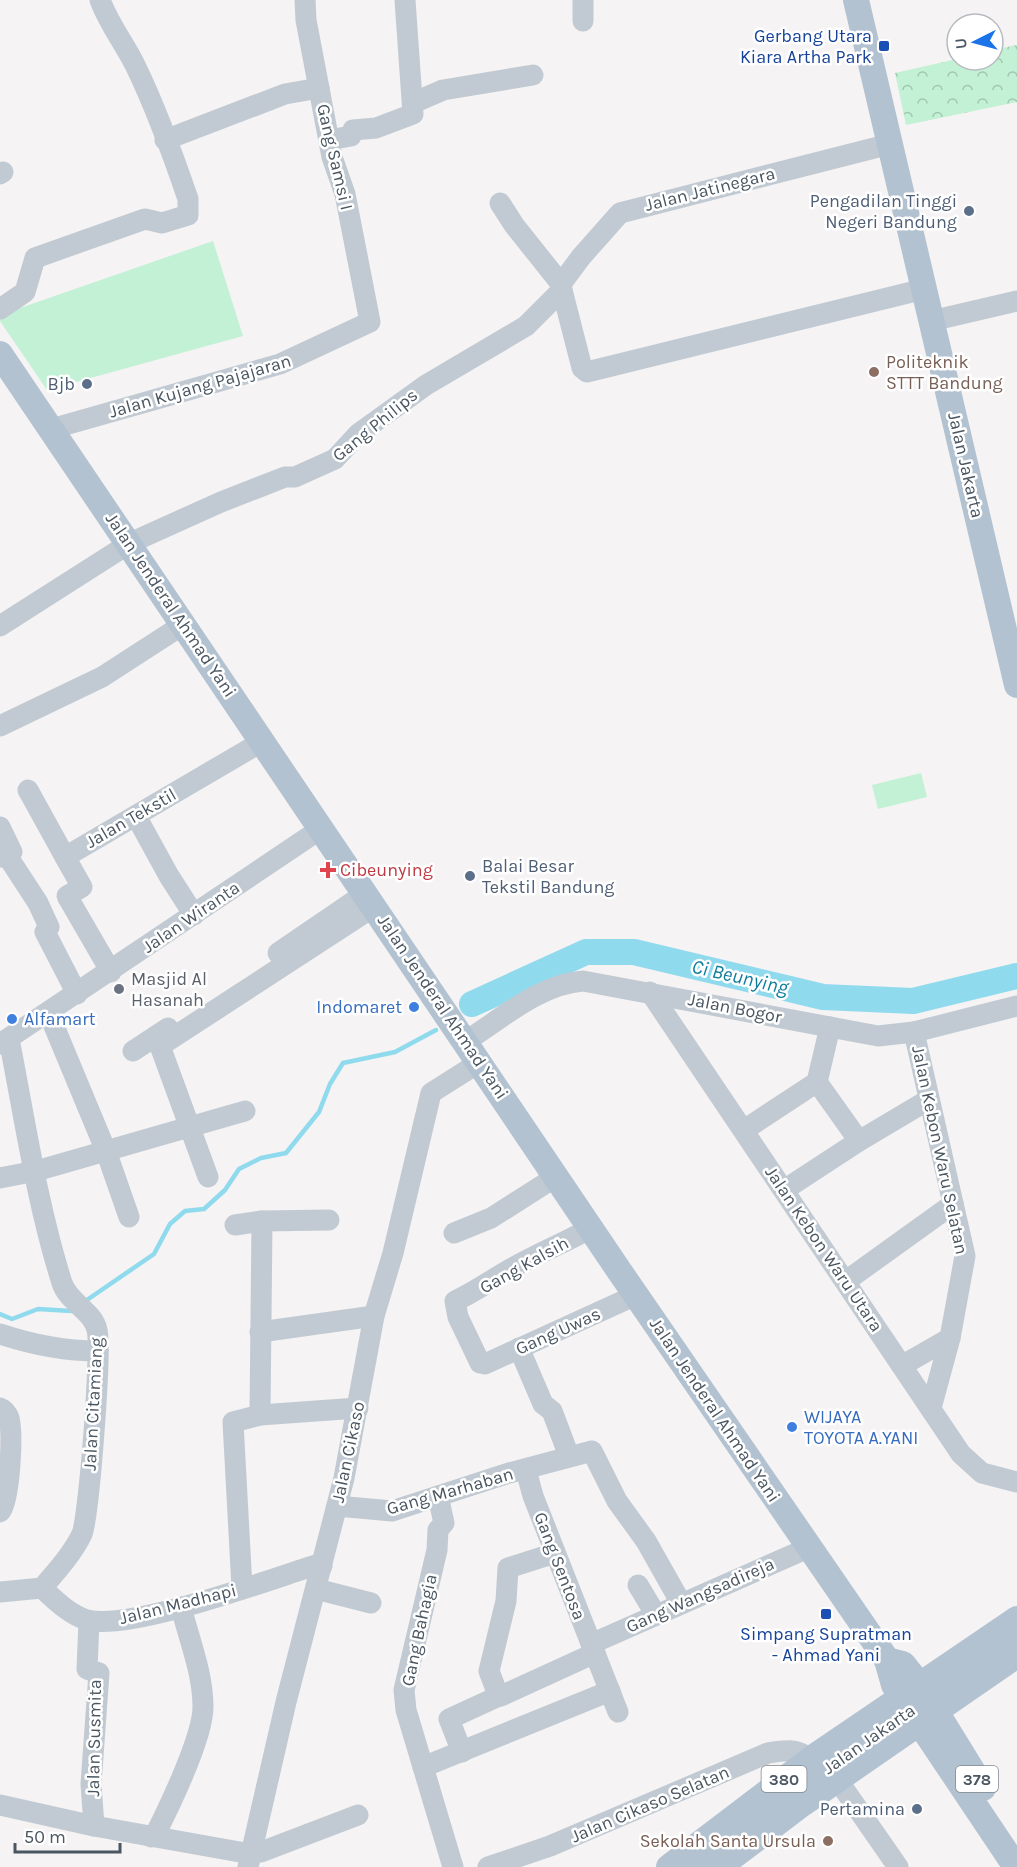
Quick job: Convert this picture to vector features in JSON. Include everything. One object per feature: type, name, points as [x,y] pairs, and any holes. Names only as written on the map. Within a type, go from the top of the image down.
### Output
[{"type":"main road","name":"Jalan Jakarta","points":[[856,0],[1017,685]]},
{"type":"main road","name":"Jalan Jenderal Ahmad Yani","points":[[3,366],[51,429],[130,543],[636,1295],[886,1660],[889,1674],[1016,1867]]},
{"type":"main road","name":"Jalan Jakarta","points":[[904,1695],[1017,1619]]},
{"type":"main road","name":"Jalan Jakarta","points":[[694,1867],[814,1776],[1017,1637]]},
{"type":"main road","name":"Jalan Jakarta","points":[[921,1724],[1017,1655]]},
{"type":"main road","name":"380","points":[[669,1867],[811,1759],[904,1695]]},
{"type":"main road","name":"Jalan Jenderal Ahmad Yani","points":[[921,1724],[1017,1840]]},
{"type":"main road","name":"380","points":[[718,1867],[837,1779],[921,1724]]},
{"type":"street","points":[[0,309],[25,292],[35,258],[145,219],[162,223],[188,215],[188,199],[135,65],[106,15],[100,0]]},
{"type":"street","name":"Gang Samsi I","points":[[305,0],[306,20],[329,140],[345,194],[369,313]]},
{"type":"street","points":[[329,140],[350,137],[353,130],[376,128],[410,117],[414,112],[405,0]]},
{"type":"street","points":[[413,103],[443,90],[533,75]]},
{"type":"street","points":[[165,140],[285,94],[319,88]]},
{"type":"street","name":"Jalan Jatinegara","points":[[561,287],[620,213],[649,203],[890,144]]},
{"type":"street","points":[[500,203],[561,287],[582,368],[587,372],[924,290]]},
{"type":"street","name":"Gang Philips","points":[[0,625],[130,543],[221,502],[285,477],[296,477],[335,459],[358,434],[426,385],[526,326],[561,287]]},
{"type":"street","points":[[931,321],[1017,301]]},
{"type":"street","name":"Jalan Kujang Pajajaran","points":[[51,429],[280,364],[368,324],[369,313]]},
{"type":"street","points":[[0,726],[102,677],[184,624]]},
{"type":"street","name":"Jalan Tekstil","points":[[28,790],[65,857],[263,741]]},
{"type":"street","points":[[136,816],[169,876],[194,915]]},
{"type":"street","points":[[0,827],[12,852],[3,855],[38,903],[49,927],[45,932],[77,994]]},
{"type":"street","name":"Jalan Wiranta","points":[[4,1041],[49,1014],[322,828]]},
{"type":"street","points":[[65,857],[82,887],[67,896],[111,972]]},
{"type":"street","points":[[133,1051],[370,900]]},
{"type":"street","points":[[208,1178],[161,1055],[161,1045],[370,900]]},
{"type":"street","name":"Jalan Bogor","points":[[466,1041],[550,988],[566,982],[583,981],[650,992],[878,1036],[914,1032],[1017,1006]]},
{"type":"street","name":"Jalan Kebon Waru Utara","points":[[650,992],[970,1465],[982,1473],[1017,1482]]},
{"type":"street","points":[[49,1014],[106,1151],[129,1217]]},
{"type":"street","points":[[744,1130],[817,1082],[830,1027]]},
{"type":"street","name":"Jalan Kebon Waru Selatan","points":[[914,1032],[965,1264],[950,1338],[932,1408]]},
{"type":"street","name":"Jalan Citamiang","points":[[4,1041],[62,1282],[97,1329],[98,1351],[87,1505],[82,1532],[42,1588]]},
{"type":"street","name":"Jalan Cikaso","points":[[250,1857],[337,1506],[358,1408],[374,1316],[393,1253],[431,1094],[480,1062]]},
{"type":"street","points":[[817,1082],[859,1141]]},
{"type":"street","points":[[784,1190],[859,1141],[928,1100]]},
{"type":"street","points":[[0,1178],[36,1171],[245,1111]]},
{"type":"street","points":[[454,1233],[491,1218],[557,1176]]},
{"type":"street","points":[[846,1281],[953,1204]]},
{"type":"street","points":[[235,1225],[262,1221],[328,1220]]},
{"type":"street","points":[[260,1415],[262,1221]]},
{"type":"street","name":"Gang Kalsih","points":[[480,1363],[458,1317],[455,1301],[479,1290],[516,1266],[559,1247],[591,1228]]},
{"type":"street","name":"Gang Uwas","points":[[480,1363],[485,1364],[636,1295]]},
{"type":"street","points":[[260,1332],[374,1316]]},
{"type":"street","points":[[0,1334],[39,1346],[98,1351]]},
{"type":"street","points":[[903,1365],[950,1338]]},
{"type":"street","points":[[519,1348],[543,1404],[552,1411],[574,1455]]},
{"type":"street","points":[[0,1512],[7,1497],[10,1429],[7,1413],[1,1408]]},
{"type":"street","points":[[242,1588],[233,1422],[260,1415],[358,1408]]},
{"type":"street","points":[[526,1470],[574,1455],[592,1451],[596,1454],[617,1501],[646,1541],[681,1603]]},
{"type":"street","name":"Gang Marhaban","points":[[337,1506],[392,1511],[526,1470]]},
{"type":"street","name":"Gang Sentosa","points":[[526,1470],[555,1553],[618,1712]]},
{"type":"street","name":"Gang Bahagia","points":[[438,1496],[444,1522],[438,1530],[437,1550],[404,1690],[406,1710],[453,1867]]},
{"type":"street","name":"Gang Wangsadireja","points":[[462,1752],[449,1719],[681,1603],[808,1548]]},
{"type":"street","points":[[499,1696],[489,1671],[506,1601],[507,1572],[511,1566],[555,1553]]},
{"type":"street","name":"Jalan Madhapi","points":[[89,1621],[112,1621],[181,1607],[322,1566]]},
{"type":"street","points":[[638,1584],[656,1615]]},
{"type":"street","points":[[0,1593],[42,1588],[63,1606],[89,1621]]},
{"type":"street","points":[[316,1589],[371,1604]]},
{"type":"street","points":[[151,1837],[156,1833],[174,1796],[201,1723],[203,1708],[200,1679],[181,1607]]},
{"type":"street","name":"Jalan Susmita","points":[[89,1621],[86,1666],[89,1671],[99,1673],[91,1784],[94,1826]]},
{"type":"street","points":[[423,1767],[610,1691]]},
{"type":"street","name":"Jalan Cikaso Selatan","points":[[488,1867],[550,1846],[768,1753],[790,1750],[801,1752],[811,1759]]},
{"type":"street","points":[[837,1779],[898,1867]]},
{"type":"street","name":"Jalan Susmita","points":[[0,1805],[250,1857]]},
{"type":"street","points":[[250,1857],[358,1815]]},
{"type":"green space","points":[[1017,45],[1017,102],[906,125],[895,73],[945,62],[945,72],[1005,72],[1005,48]]},
{"type":"green space","points":[[213,241],[243,336],[47,390],[0,321],[0,315]]},
{"type":"green space","points":[[921,773],[927,797],[878,809],[872,785]]},
{"type":"waterway","name":"Ci Beunying","points":[[472,1004],[586,952],[634,952],[823,997],[913,1001],[1017,976]]},
{"type":"waterway","name":"Ci Beunying","points":[[84,1302],[154,1254],[170,1224],[185,1211],[204,1209],[225,1190],[239,1169],[261,1158],[286,1153],[319,1112],[330,1084],[343,1063],[395,1052],[436,1030]]},
{"type":"waterway","name":"Ci Beunying","points":[[0,1314],[12,1319],[38,1309],[71,1311],[75,1309]]},
{"type":"place","name":"Gerbang Utara Kiara Artha Park","points":[[884,46]]},
{"type":"place","name":"Pengadilan Tinggi Negeri Bandung","points":[[969,211]]},
{"type":"place","name":"Politeknik STTT Bandung","points":[[874,372]]},
{"type":"place","name":"Bjb","points":[[87,384]]},
{"type":"place","name":"Cibeunying","points":[[328,870]]},
{"type":"place","name":"Balai Besar Tekstil Bandung","points":[[470,876]]},
{"type":"place","name":"Masjid Al Hasanah","points":[[119,989]]},
{"type":"place","name":"Indomaret","points":[[414,1007]]},
{"type":"place","name":"Alfamart","points":[[12,1019]]},
{"type":"place","name":"WIJAYA TOYOTA A.YANI","points":[[792,1427]]},
{"type":"place","name":"Simpang Supratman - Ahmad Yani","points":[[826,1614]]},
{"type":"place","name":"Pertamina","points":[[917,1809]]},
{"type":"place","name":"Sekolah Santa Ursula","points":[[828,1841]]}]
